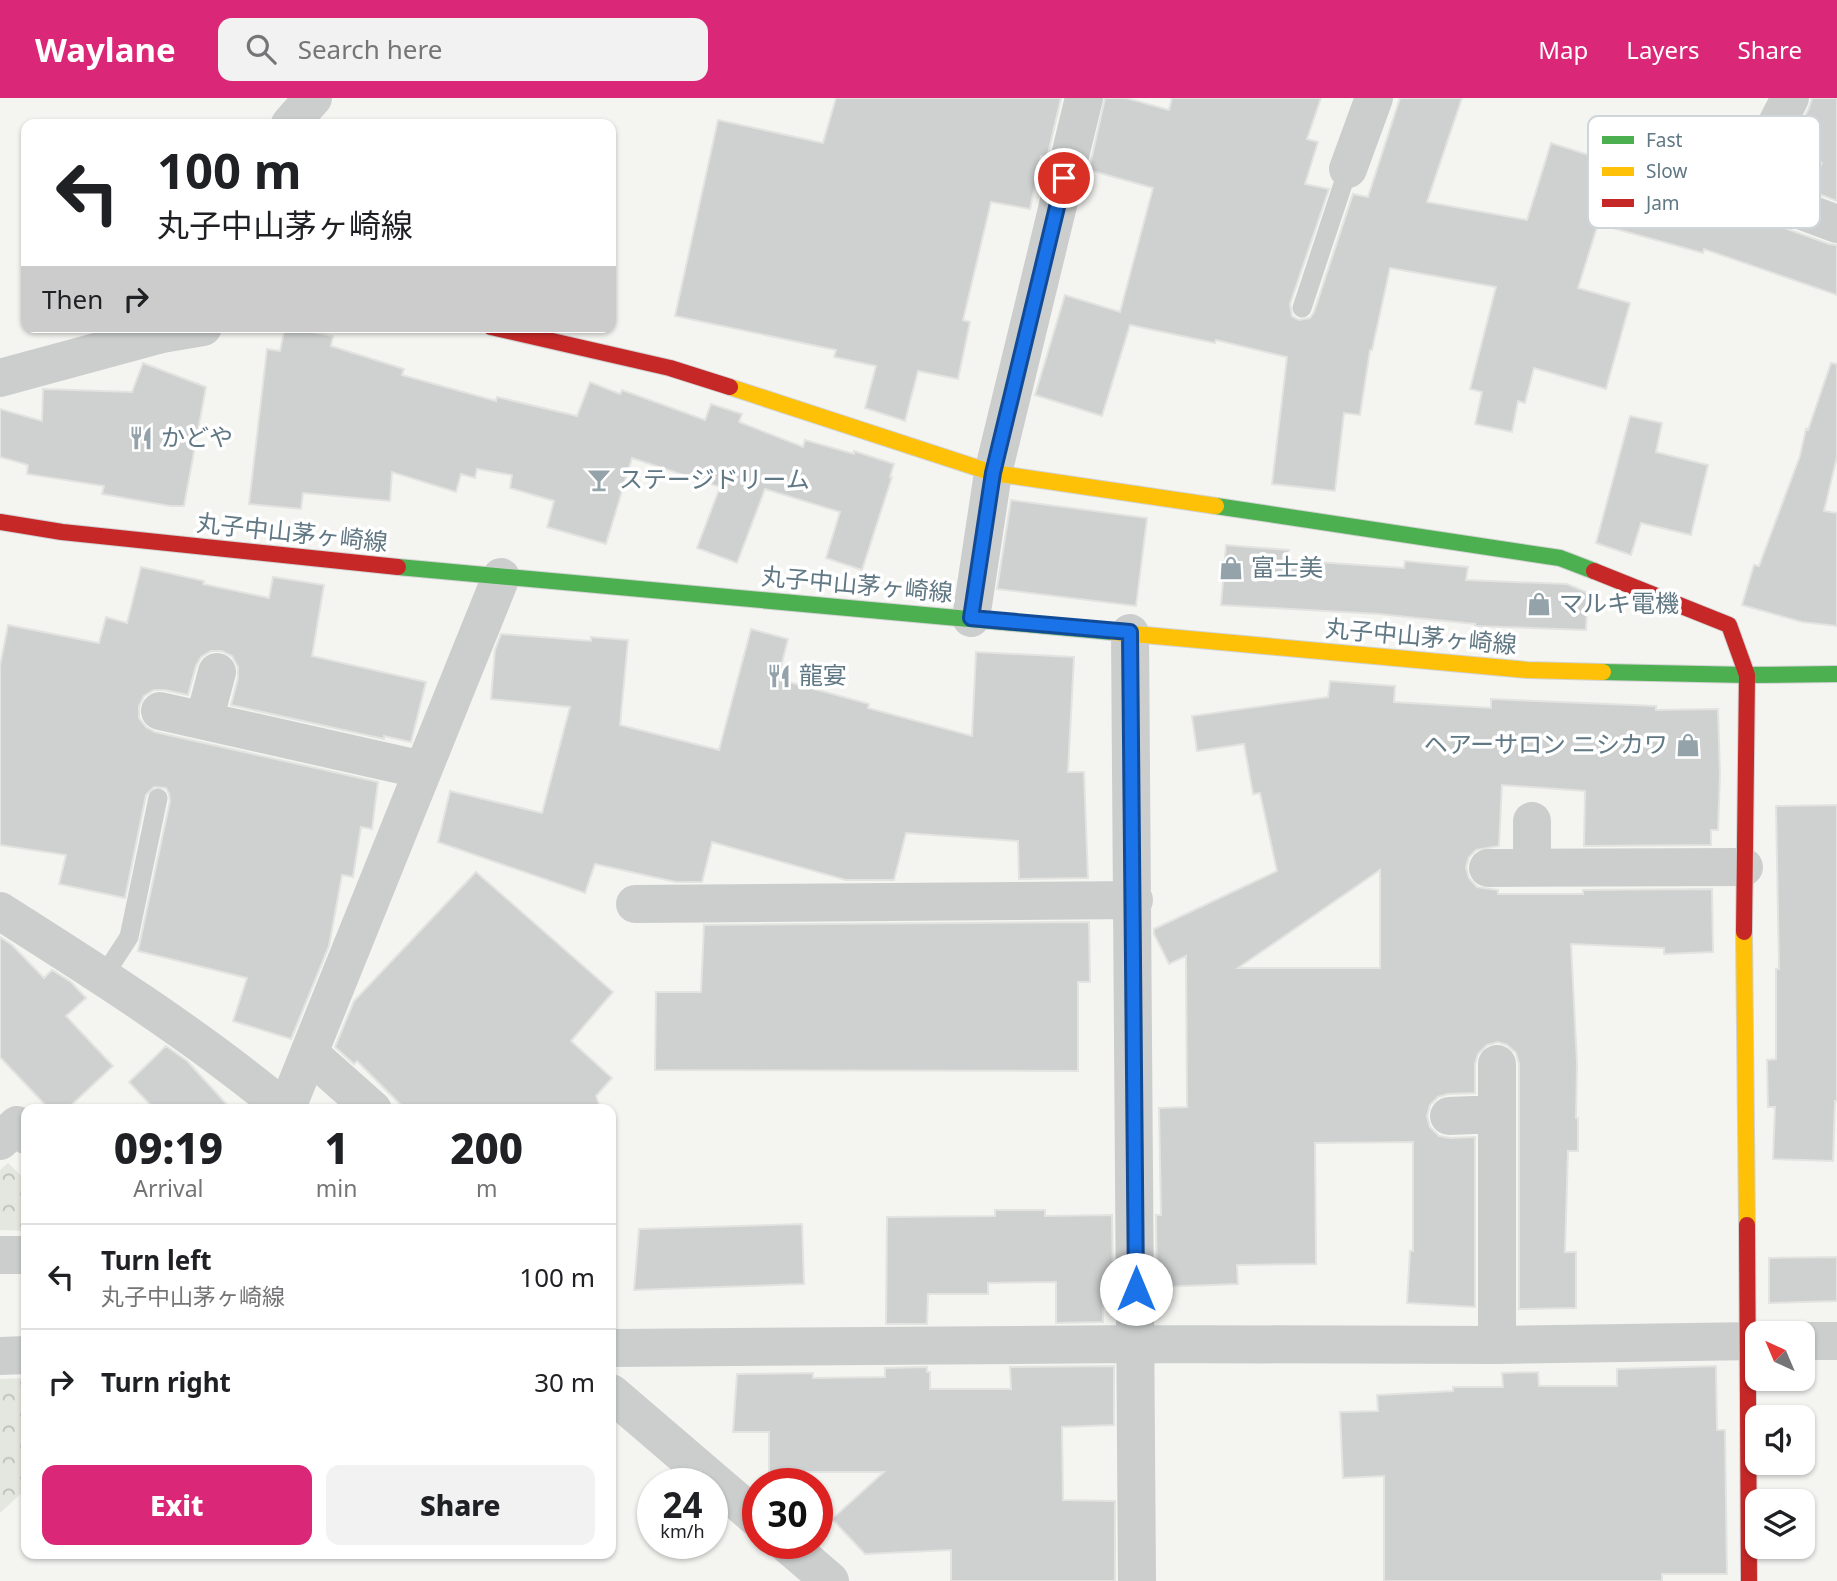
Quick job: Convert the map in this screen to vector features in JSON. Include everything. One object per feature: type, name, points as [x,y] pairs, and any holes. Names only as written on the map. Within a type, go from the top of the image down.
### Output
[{"type":"street","points":[[294,119],[313,98]]},
{"type":"street","points":[[971,618],[993,473],[1084,98]]},
{"type":"street","points":[[1348,169],[1374,98]]},
{"type":"street","points":[[1781,116],[1790,98]]},
{"type":"street","points":[[1820,218],[1837,224]]},
{"type":"street","points":[[0,378],[152,333]]},
{"type":"street","points":[[517,333],[670,368],[993,473],[1560,558],[1729,625],[1747,675],[1744,867],[1752,1321]]},
{"type":"street","name":"丸子中山茅ヶ崎線","points":[[0,522],[62,532],[199,547],[1527,670],[1747,675],[1837,674]]},
{"type":"street","points":[[293,1092],[501,576]]},
{"type":"street","points":[[1130,632],[1137,1581]]},
{"type":"street","points":[[204,721],[217,672]]},
{"type":"street","points":[[160,711],[423,770]]},
{"type":"street","points":[[1531,867],[1532,821]]},
{"type":"street","points":[[1488,867],[1744,867]]},
{"type":"street","points":[[635,904],[1134,900]]},
{"type":"street","points":[[0,911],[106,972],[255,1084],[346,1104]]},
{"type":"street","points":[[1497,1064],[1497,1345]]},
{"type":"street","points":[[1449,1116],[1497,1114]]},
{"type":"street","points":[[0,1141],[17,1125],[21,1129]]},
{"type":"street","points":[[0,1255],[21,1255]]},
{"type":"street","points":[[616,1349],[1136,1344],[1497,1345],[1745,1340]]},
{"type":"street","points":[[1815,1341],[1837,1341]]},
{"type":"street","points":[[0,1356],[21,1355]]},
{"type":"street","points":[[1749,1581],[1751,1391]]},
{"type":"street","points":[[616,1397],[742,1505]]},
{"type":"street","points":[[804,1559],[830,1581]]},
{"type":"lane","points":[[1302,308],[1348,169]]},
{"type":"lane","points":[[106,972],[129,937],[158,798]]},
{"type":"green space","points":[[8,1163],[21,1175],[21,1231],[0,1230],[0,1170]]},
{"type":"green space","points":[[21,1378],[21,1494],[0,1513],[0,1379]]},
{"type":"building","points":[[836,98],[1061,98],[1047,158],[1041,156],[1030,209],[991,202],[963,320],[970,322],[958,379],[918,371],[905,421],[865,408],[876,366],[834,357],[836,350],[675,316],[718,120],[823,143]]},
{"type":"building","points":[[1105,98],[1126,98],[1169,110],[1172,98],[1321,98],[1307,139],[1318,142],[1305,184],[1329,189],[1290,304],[1292,316],[1299,320],[1310,318],[1353,194],[1368,197],[1400,98],[1462,98],[1427,202],[1527,220],[1551,143],[1588,155],[1588,228],[1597,228],[1578,288],[1630,303],[1606,389],[1534,368],[1525,403],[1518,401],[1512,432],[1475,424],[1482,392],[1470,389],[1496,287],[1390,268],[1370,350],[1360,415],[1344,413],[1335,491],[1272,484],[1287,357],[1216,340],[1215,343],[1130,325],[1102,416],[1035,395],[1065,295],[1120,312],[1153,188],[1089,170]]},
{"type":"building","points":[[1812,98],[1837,98],[1837,201],[1820,194],[1820,116],[1805,116]]},
{"type":"building","points":[[1612,228],[1784,228],[1837,245],[1837,295],[1704,249],[1703,253]]},
{"type":"building","points":[[284,333],[333,336],[331,346],[404,369],[402,375],[496,401],[497,397],[577,416],[590,382],[620,394],[622,390],[705,420],[711,404],[742,414],[739,422],[803,447],[805,440],[854,454],[854,451],[894,464],[892,477],[862,570],[826,558],[840,512],[765,489],[737,563],[697,548],[720,487],[632,458],[606,544],[547,527],[554,501],[510,488],[512,475],[477,469],[475,478],[461,474],[456,492],[392,472],[390,501],[303,493],[301,509],[249,504],[267,349],[280,351]]},
{"type":"building","points":[[143,363],[206,387],[184,506],[102,494],[104,486],[27,474],[28,465],[0,457],[0,409],[42,421],[43,389],[132,392]]},
{"type":"building","points":[[1831,363],[1837,364],[1837,457],[1824,511],[1837,513],[1837,626],[1802,622],[1742,605],[1754,565],[1759,566],[1800,456],[1806,429],[1808,430]]},
{"type":"building","points":[[1630,416],[1662,423],[1656,452],[1708,465],[1691,535],[1641,523],[1631,555],[1596,543]]},
{"type":"building","points":[[1011,500],[1147,518],[1136,606],[997,589]]},
{"type":"building","points":[[1226,545],[1289,550],[1288,560],[1404,568],[1405,561],[1468,567],[1466,580],[1567,584],[1588,593],[1586,630],[1475,626],[1378,614],[1221,605]]},
{"type":"building","points":[[141,567],[269,598],[273,577],[324,585],[312,656],[426,682],[411,742],[384,736],[384,739],[231,705],[238,667],[232,656],[222,651],[211,651],[201,657],[188,695],[154,690],[144,696],[139,706],[139,718],[146,727],[155,732],[378,782],[372,829],[361,827],[353,877],[342,875],[329,946],[291,1039],[233,1021],[247,978],[138,951],[170,801],[166,788],[154,787],[146,795],[125,898],[59,884],[66,855],[0,845],[0,666],[8,625],[99,643],[106,617],[127,623]]},
{"type":"building","points":[[751,629],[788,639],[778,679],[869,704],[868,708],[972,736],[976,652],[1074,657],[1068,772],[1084,772],[1088,878],[1019,879],[1018,841],[906,833],[894,880],[846,880],[712,842],[702,882],[676,882],[595,864],[585,893],[438,842],[450,791],[542,813],[570,707],[491,699],[495,650],[501,634],[591,641],[591,637],[628,640],[620,725],[719,750]]},
{"type":"building","points":[[1330,681],[1395,686],[1394,702],[1491,708],[1491,699],[1656,706],[1656,710],[1718,709],[1718,830],[1711,830],[1711,845],[1584,846],[1585,791],[1502,785],[1499,846],[1476,850],[1469,857],[1466,867],[1469,878],[1477,887],[1498,890],[1498,894],[1712,889],[1713,952],[1664,954],[1664,948],[1571,944],[1578,1151],[1568,1151],[1565,1252],[1576,1252],[1576,1308],[1519,1309],[1519,1064],[1516,1053],[1507,1045],[1498,1042],[1487,1045],[1478,1054],[1475,1064],[1475,1093],[1438,1097],[1430,1105],[1427,1116],[1430,1127],[1439,1136],[1475,1137],[1475,1307],[1407,1303],[1410,1251],[1413,1251],[1413,1142],[1315,1143],[1316,1264],[1237,1265],[1238,1284],[1157,1287],[1156,1215],[1161,1215],[1159,1108],[1187,1107],[1186,956],[1169,964],[1154,929],[1277,871],[1260,793],[1253,794],[1244,744],[1197,751],[1192,716],[1328,697]],"holes":[[[1380,870],[1380,968],[1238,968]]]},
{"type":"building","points":[[1837,805],[1837,1101],[1833,1161],[1773,1159],[1775,1107],[1768,1107],[1767,1060],[1776,1059],[1776,969],[1779,969],[1776,806]]},
{"type":"building","points":[[476,872],[613,992],[571,1041],[612,1078],[596,1096],[599,1104],[400,1104],[357,1061],[354,1064],[335,1047],[354,1001]]},
{"type":"building","points":[[1089,922],[1090,982],[1078,982],[1078,1071],[655,1070],[656,992],[701,992],[704,925]]},
{"type":"building","points":[[0,937],[12,945],[44,978],[52,970],[71,982],[86,998],[66,1016],[113,1066],[72,1104],[44,1104],[0,1057]]},
{"type":"building","points":[[166,1046],[187,1061],[226,1104],[149,1104],[129,1082]]},
{"type":"building","points":[[995,1210],[1045,1210],[1045,1216],[1112,1215],[1113,1288],[1103,1288],[1103,1322],[1056,1323],[1056,1282],[988,1283],[988,1294],[928,1294],[927,1324],[886,1324],[887,1217],[995,1216]]},
{"type":"building","points":[[802,1224],[804,1284],[634,1290],[639,1229]]},
{"type":"building","points":[[1837,1257],[1837,1301],[1769,1303],[1769,1258]]},
{"type":"building","points":[[1114,1366],[1114,1425],[1062,1427],[1063,1500],[1115,1501],[1115,1581],[951,1581],[951,1550],[865,1554],[833,1518],[884,1472],[833,1472],[833,1468],[769,1468],[769,1432],[733,1432],[737,1374],[813,1373],[813,1378],[885,1377],[885,1368],[927,1367],[927,1372],[930,1372],[930,1389],[1011,1389],[1010,1367]]},
{"type":"building","points":[[1716,1366],[1717,1430],[1725,1430],[1727,1574],[1662,1574],[1662,1581],[1384,1581],[1384,1476],[1343,1478],[1340,1412],[1378,1411],[1377,1395],[1453,1391],[1453,1387],[1503,1387],[1502,1373],[1538,1372],[1539,1386],[1617,1386],[1617,1369]]},
{"type":"traffic: fast","points":[[1216,506],[1560,558],[1594,571]]},
{"type":"traffic: fast","points":[[398,567],[1112,632]]},
{"type":"traffic: fast","points":[[1603,672],[1837,674]]},
{"type":"traffic: slow","points":[[730,387],[993,473],[1216,506]]},
{"type":"traffic: slow","points":[[1112,632],[1527,670],[1603,672]]},
{"type":"traffic: slow","points":[[1744,932],[1747,1225]]},
{"type":"traffic: jam","points":[[517,333],[670,368],[730,387]]},
{"type":"traffic: jam","points":[[0,522],[62,532],[398,567]]},
{"type":"traffic: jam","points":[[1594,571],[1729,625],[1747,675],[1744,932]]},
{"type":"traffic: jam","points":[[1747,1225],[1749,1581]]},
{"type":"place","name":"かどや","points":[[141,438]]},
{"type":"place","name":"ステージドリーム","points":[[599,480]]},
{"type":"place","name":"富士美","points":[[1231,568]]},
{"type":"place","name":"マルキ電機","points":[[1539,604]]},
{"type":"place","name":"龍宴","points":[[779,676]]},
{"type":"place","name":"ヘアーサロン ニシカワ","points":[[1688,745]]},
{"type":"route","points":[[1064,178],[993,473],[971,618],[1130,632],[1136,1289]]}]
